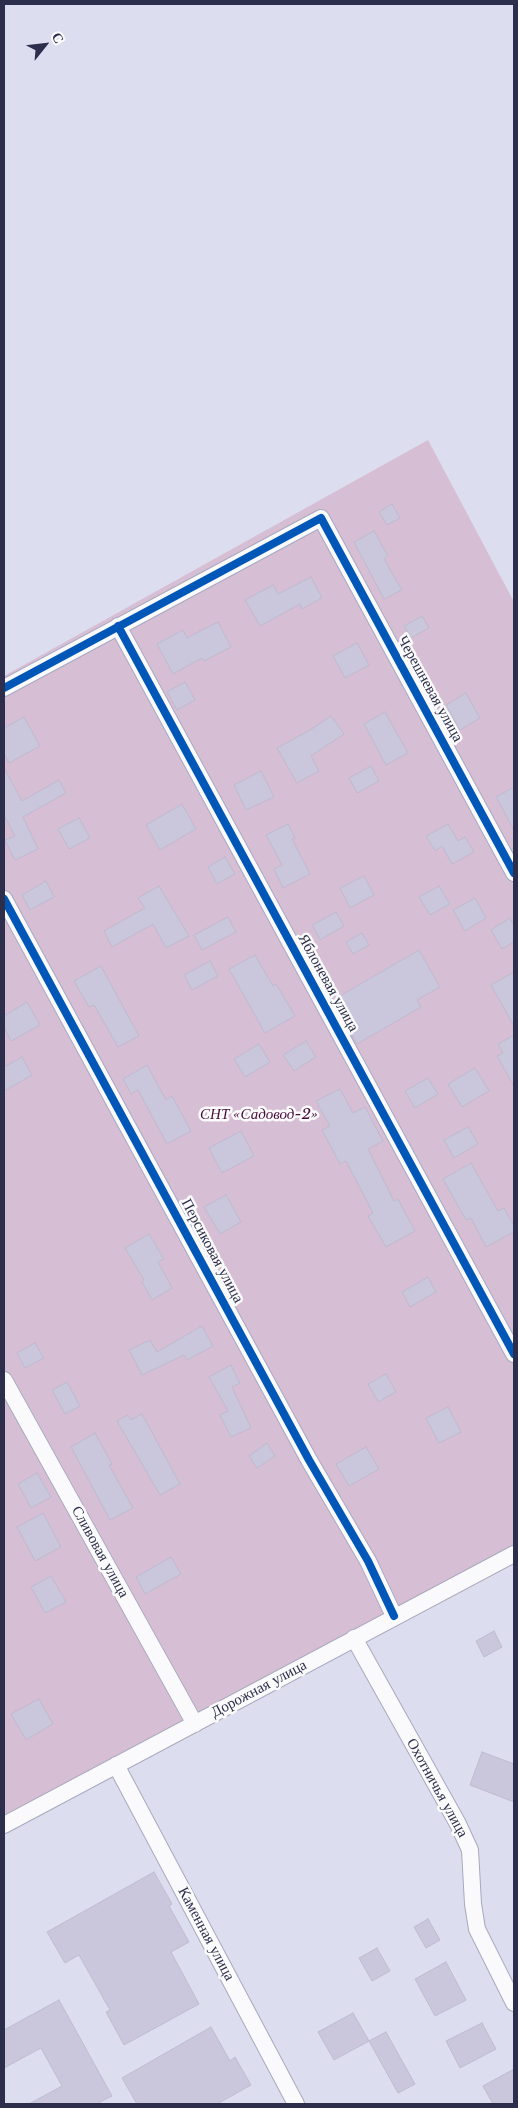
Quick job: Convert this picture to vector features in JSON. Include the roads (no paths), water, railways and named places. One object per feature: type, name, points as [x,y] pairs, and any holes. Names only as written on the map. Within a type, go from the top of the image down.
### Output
[{"type":"street","name":"Черешневая улица","points":[[118,626],[321,518],[514,873]]},
{"type":"street","points":[[4,688],[118,626]]},
{"type":"street","name":"Яблоневая улица","points":[[118,626],[514,1354]]},
{"type":"street","name":"Персиковая улица","points":[[4,899],[310,1460],[368,1561],[394,1616]]},
{"type":"street","name":"Сливовая улица","points":[[4,1380],[195,1724]]},
{"type":"street","name":"Дорожная улица","points":[[4,1825],[394,1616],[514,1554]]},
{"type":"street","name":"Охотничья улица","points":[[354,1638],[458,1824],[470,1850],[473,1904],[478,1929],[514,2002]]},
{"type":"street","name":"Каменная улица","points":[[116,1765],[296,2104]]},
{"type":"park label","name":"СНТ «Садовод-2»","points":[[259,1115]]}]
